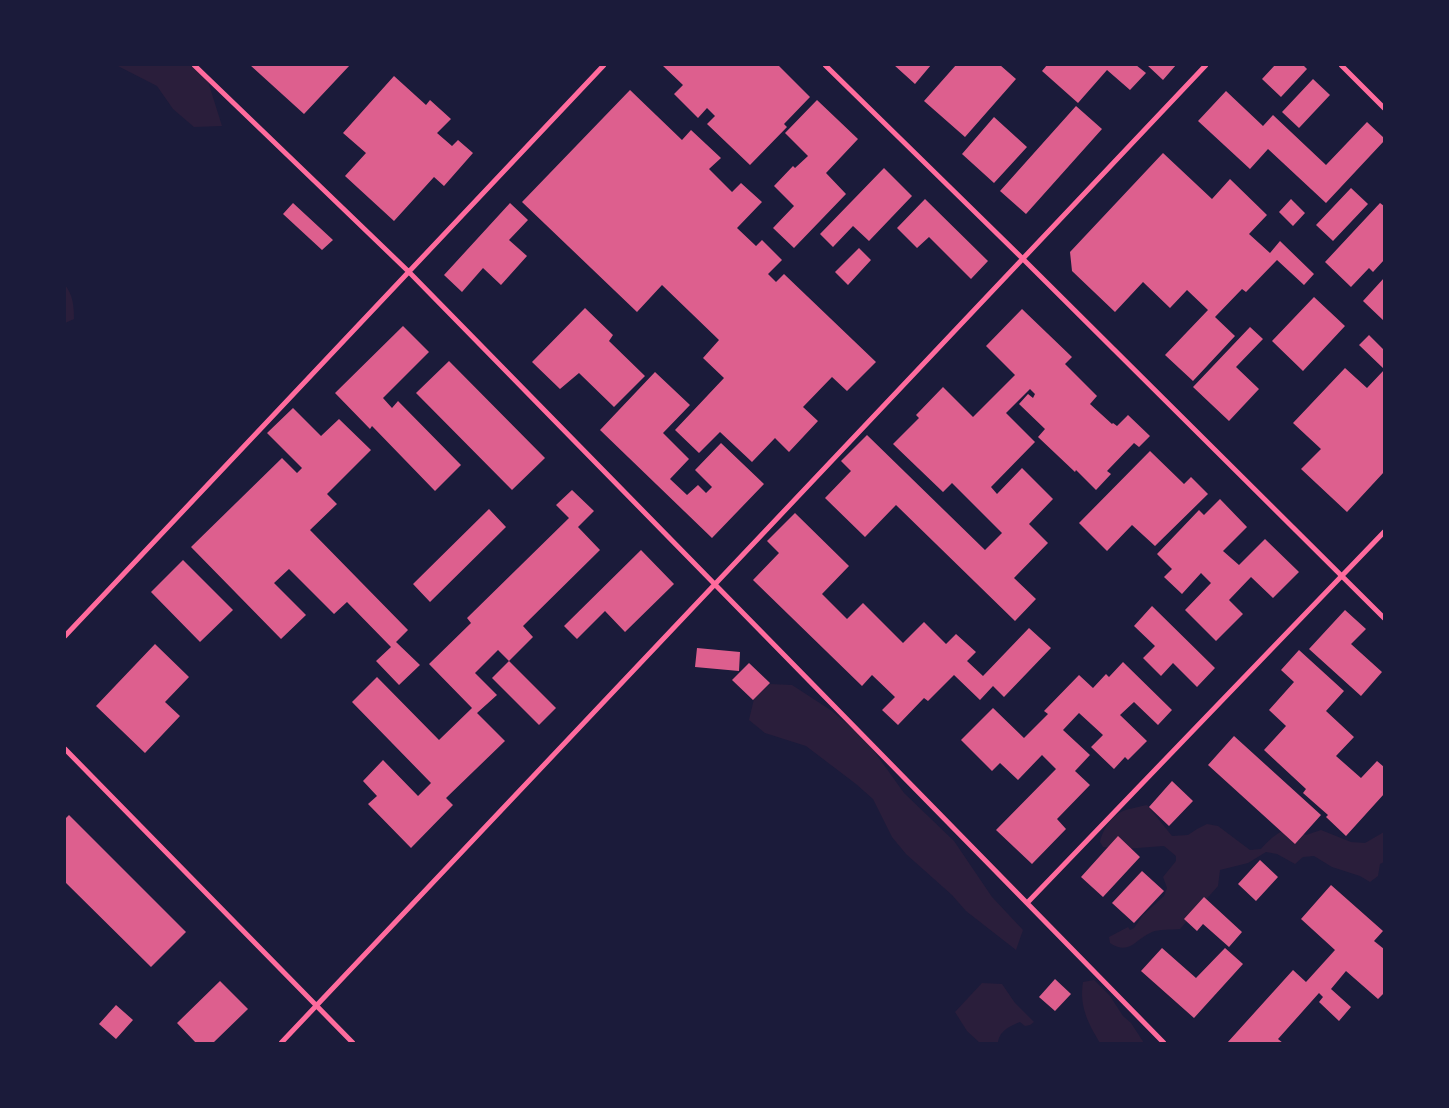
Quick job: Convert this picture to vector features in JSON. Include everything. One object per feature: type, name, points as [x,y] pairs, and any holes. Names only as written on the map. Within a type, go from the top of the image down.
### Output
[{"type":"street","points":[[194,65],[409,272],[1164,1043]]},
{"type":"street","points":[[65,636],[604,65]]},
{"type":"street","points":[[825,65],[1384,618]]},
{"type":"street","points":[[281,1043],[1206,65]]},
{"type":"street","points":[[1340,65],[1384,108]]},
{"type":"street","points":[[1028,902],[1384,532]]},
{"type":"street","points":[[65,749],[353,1043]]},
{"type":"shaded area","points":[[116,65],[194,65],[206,75],[222,126],[194,127],[173,109],[157,86]]},
{"type":"shaded area","points":[[65,285],[70,293],[74,319],[65,323]]},
{"type":"shaded area","points":[[770,684],[792,685],[832,711],[866,740],[904,793],[954,841],[992,897],[1023,930],[1016,950],[966,911],[952,895],[906,854],[892,837],[873,799],[856,784],[806,746],[765,733],[749,720],[754,699]]},
{"type":"shaded area","points":[[1147,805],[1172,836],[1188,835],[1207,824],[1218,826],[1250,850],[1261,849],[1276,835],[1290,829],[1296,829],[1306,835],[1321,830],[1351,842],[1365,843],[1384,832],[1384,862],[1380,864],[1378,876],[1370,882],[1360,876],[1332,867],[1314,856],[1303,857],[1295,864],[1277,854],[1266,852],[1248,863],[1220,870],[1218,886],[1180,929],[1155,931],[1128,947],[1117,947],[1110,943],[1109,937],[1128,927],[1130,930],[1134,928],[1143,915],[1164,896],[1167,888],[1163,877],[1176,861],[1176,856],[1164,846],[1124,849],[1103,847],[1100,842],[1105,828],[1115,816],[1126,810]]},
{"type":"shaded area","points":[[1094,980],[1110,996],[1144,1043],[1100,1043],[1088,1021],[1082,999],[1083,982]]},
{"type":"shaded area","points":[[982,983],[1002,984],[1015,1003],[1034,1022],[1025,1026],[1020,1022],[1009,1027],[1000,1035],[998,1043],[980,1043],[967,1031],[955,1012]]},
{"type":"building","points":[[250,65],[350,65],[304,114]]},
{"type":"building","points":[[662,65],[778,65],[810,97],[784,124],[787,127],[750,165],[707,124],[715,116],[707,108],[698,118],[674,94],[683,85]]},
{"type":"building","points":[[894,65],[931,65],[915,84]]},
{"type":"building","points":[[956,65],[1000,65],[1016,79],[965,137],[924,101]]},
{"type":"building","points":[[1047,65],[1136,65],[1146,73],[1130,90],[1107,70],[1078,103],[1042,71]]},
{"type":"building","points":[[1147,65],[1176,65],[1163,80]]},
{"type":"building","points":[[1275,65],[1303,65],[1307,69],[1281,97],[1262,79]]},
{"type":"building","points":[[394,76],[426,105],[430,100],[451,119],[437,133],[452,146],[458,140],[473,153],[444,186],[434,177],[394,221],[345,176],[366,153],[343,133]]},
{"type":"building","points":[[1313,79],[1330,95],[1299,128],[1282,112]]},
{"type":"building","points":[[630,90],[682,140],[691,130],[721,158],[709,169],[732,192],[741,183],[762,202],[737,228],[756,246],[762,240],[782,260],[768,274],[776,282],[784,274],[876,362],[847,391],[832,377],[803,407],[818,421],[789,452],[775,438],[752,462],[720,432],[699,453],[675,430],[724,378],[703,358],[719,340],[662,285],[637,312],[522,202]]},
{"type":"building","points":[[1226,91],[1263,126],[1273,115],[1326,165],[1367,122],[1384,138],[1384,141],[1326,203],[1268,149],[1250,169],[1198,121]]},
{"type":"building","points":[[817,100],[858,139],[826,173],[846,194],[794,248],[773,228],[794,206],[774,186],[793,166],[795,168],[808,156],[785,133]]},
{"type":"building","points":[[1076,106],[1102,129],[1026,214],[1000,191]]},
{"type":"building","points":[[994,117],[1027,147],[994,183],[962,154]]},
{"type":"building","points":[[1163,153],[1212,199],[1230,179],[1267,215],[1249,234],[1270,253],[1280,241],[1314,274],[1304,285],[1277,260],[1246,292],[1242,289],[1215,317],[1235,336],[1193,381],[1165,355],[1208,310],[1187,290],[1170,308],[1143,282],[1115,312],[1072,271],[1070,252]]},
{"type":"building","points":[[884,168],[912,196],[869,241],[853,226],[833,247],[820,234]]},
{"type":"building","points":[[1351,188],[1368,204],[1333,241],[1316,225]]},
{"type":"building","points":[[925,199],[988,261],[971,279],[929,237],[917,248],[897,228]]},
{"type":"building","points":[[1291,199],[1305,213],[1293,226],[1279,212]]},
{"type":"building","points":[[293,203],[333,240],[322,250],[283,214]]},
{"type":"building","points":[[510,203],[528,220],[509,240],[527,256],[501,285],[483,268],[462,292],[444,275]]},
{"type":"building","points":[[1380,203],[1384,206],[1384,260],[1373,272],[1369,268],[1351,287],[1325,262]]},
{"type":"building","points":[[859,248],[871,260],[848,285],[835,272]]},
{"type":"building","points":[[1384,278],[1384,321],[1363,301]]},
{"type":"building","points":[[1314,297],[1345,326],[1303,371],[1272,341]]},
{"type":"building","points":[[585,308],[613,335],[609,341],[645,376],[614,407],[579,373],[560,389],[532,362]]},
{"type":"building","points":[[1022,309],[1072,357],[1065,364],[1097,396],[1090,404],[1112,424],[1117,426],[1128,415],[1150,436],[1139,447],[1134,443],[1107,471],[1111,474],[1096,490],[1038,437],[1045,429],[1019,404],[1028,394],[1033,398],[1035,394],[1030,389],[1006,413],[1035,442],[991,487],[997,494],[1022,468],[1053,499],[1029,524],[1048,543],[1014,578],[1036,599],[1015,621],[896,505],[865,537],[825,498],[851,471],[841,461],[867,435],[985,550],[1002,533],[952,483],[943,492],[893,444],[919,418],[916,415],[943,387],[973,417],[1015,375],[986,346]]},
{"type":"building","points":[[403,326],[429,352],[383,398],[392,408],[398,401],[461,465],[435,491],[372,426],[370,429],[335,393]]},
{"type":"building","points":[[1250,327],[1263,339],[1236,367],[1259,389],[1229,421],[1193,387]]},
{"type":"building","points":[[1369,335],[1384,350],[1384,369],[1359,345]]},
{"type":"building","points":[[449,361],[545,458],[512,490],[416,393]]},
{"type":"building","points":[[1345,368],[1367,388],[1384,370],[1384,472],[1347,512],[1301,469],[1321,449],[1293,423]]},
{"type":"building","points":[[655,372],[690,405],[663,433],[689,459],[670,479],[687,495],[698,485],[706,493],[712,487],[695,470],[721,443],[764,484],[712,538],[600,430]]},
{"type":"building","points":[[293,408],[321,436],[339,419],[371,450],[327,494],[337,504],[310,530],[408,630],[396,642],[420,665],[399,685],[376,661],[391,647],[347,602],[334,614],[289,569],[274,583],[306,615],[281,639],[191,547],[282,458],[297,473],[302,468],[267,433]]},
{"type":"building","points":[[1150,451],[1184,484],[1191,477],[1208,494],[1155,546],[1132,525],[1107,551],[1079,523]]},
{"type":"building","points":[[572,490],[594,511],[578,527],[600,550],[523,626],[533,637],[509,661],[498,650],[475,673],[497,695],[477,713],[505,741],[446,798],[453,805],[411,848],[368,804],[377,796],[363,781],[383,760],[418,796],[431,783],[352,702],[377,677],[439,740],[472,708],[429,664],[471,623],[467,618],[569,518],[556,505]]},
{"type":"building","points":[[1220,499],[1247,527],[1223,551],[1239,565],[1265,539],[1299,572],[1273,598],[1251,577],[1229,600],[1243,614],[1216,641],[1185,610],[1211,583],[1201,573],[1182,594],[1164,577],[1172,569],[1157,554],[1199,510],[1204,515]]},
{"type":"building","points":[[489,509],[506,527],[430,602],[413,584]]},
{"type":"building","points":[[795,513],[849,566],[822,594],[847,619],[863,603],[903,643],[924,622],[946,644],[956,634],[976,652],[967,661],[983,676],[1029,628],[1051,648],[1004,697],[993,686],[980,700],[954,675],[928,701],[924,698],[898,725],[882,710],[895,697],[872,675],[862,686],[753,580],[779,553],[767,541]]},
{"type":"building","points":[[641,550],[674,584],[625,632],[605,611],[577,639],[564,626]]},
{"type":"building","points":[[183,560],[233,610],[200,642],[151,592]]},
{"type":"building","points":[[1152,606],[1215,668],[1197,687],[1173,663],[1161,676],[1143,658],[1155,646],[1134,626]]},
{"type":"building","points":[[1345,610],[1366,629],[1351,644],[1382,672],[1361,696],[1309,649]]},
{"type":"building","points":[[155,644],[189,677],[165,702],[180,716],[145,753],[96,706]]},
{"type":"building","points":[[697,648],[740,652],[739,671],[695,667]]},
{"type":"building","points":[[1299,650],[1344,691],[1326,711],[1354,737],[1336,756],[1361,778],[1377,761],[1384,767],[1384,794],[1346,836],[1326,817],[1328,815],[1303,793],[1306,789],[1264,750],[1286,726],[1269,710],[1294,682],[1281,670]]},
{"type":"building","points":[[509,661],[556,708],[539,725],[492,678]]},
{"type":"building","points":[[1123,662],[1172,710],[1158,725],[1134,702],[1120,715],[1147,741],[1128,760],[1125,757],[1114,769],[1091,747],[1103,735],[1079,713],[1063,730],[1090,755],[1075,771],[1090,785],[1057,819],[1066,829],[1032,864],[996,830],[1056,769],[1042,755],[1018,780],[1000,763],[992,771],[961,740],[993,708],[1024,738],[1048,714],[1044,711],[1079,675],[1093,688],[1106,674],[1109,677]]},
{"type":"building","points":[[749,663],[770,683],[753,700],[732,680]]},
{"type":"building","points":[[1234,736],[1321,815],[1295,844],[1208,765]]},
{"type":"building","points":[[1172,781],[1193,801],[1169,826],[1149,807]]},
{"type":"building","points":[[69,815],[186,932],[151,967],[65,882],[65,819]]},
{"type":"building","points":[[1118,836],[1140,857],[1103,897],[1081,877]]},
{"type":"building","points":[[1260,860],[1278,877],[1256,901],[1238,884]]},
{"type":"building","points":[[1142,871],[1164,891],[1134,923],[1112,903]]},
{"type":"building","points":[[1331,885],[1383,931],[1374,941],[1384,949],[1384,993],[1378,999],[1346,971],[1331,989],[1351,1007],[1339,1021],[1319,1002],[1323,997],[1319,993],[1278,1039],[1283,1043],[1227,1043],[1293,970],[1306,982],[1335,950],[1301,919]]},
{"type":"building","points":[[1204,897],[1242,932],[1229,947],[1203,924],[1197,931],[1184,919]]},
{"type":"building","points":[[1162,948],[1196,978],[1225,948],[1243,964],[1194,1018],[1141,971]]},
{"type":"building","points":[[1055,979],[1071,994],[1055,1011],[1039,997]]},
{"type":"building","points":[[220,981],[248,1009],[213,1043],[196,1043],[177,1023]]},
{"type":"building","points":[[116,1005],[133,1020],[116,1039],[99,1024]]}]
